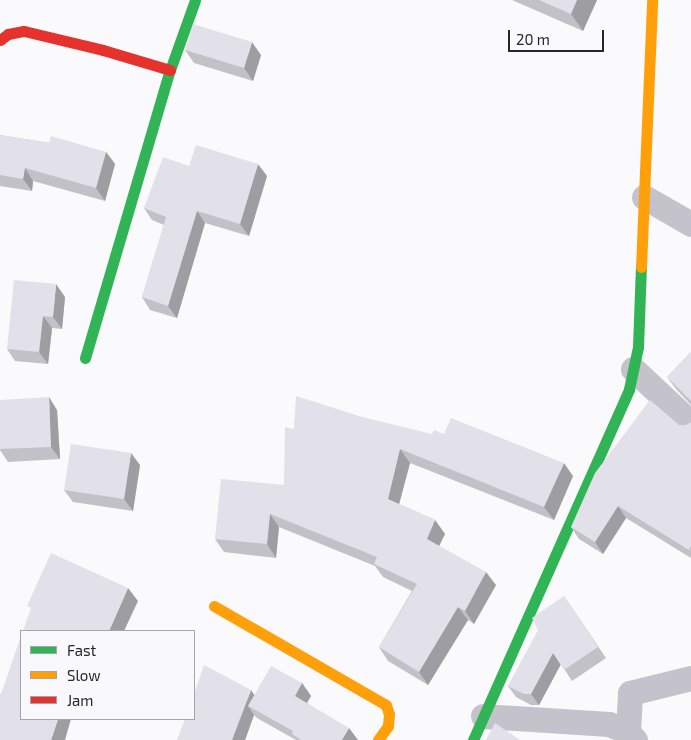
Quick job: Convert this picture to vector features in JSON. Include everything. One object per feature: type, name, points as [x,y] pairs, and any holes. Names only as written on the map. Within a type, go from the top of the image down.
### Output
[{"type":"street","points":[[85,358],[170,70],[195,0]]},
{"type":"street","points":[[473,740],[628,389],[633,369],[638,347],[652,0]]},
{"type":"street","points":[[0,40],[8,34],[24,30],[103,50],[170,70]]},
{"type":"street","points":[[644,197],[691,224]]},
{"type":"street","points":[[633,369],[691,423]]},
{"type":"street","points":[[214,606],[386,705],[389,714],[388,726],[378,740]]},
{"type":"street","points":[[632,736],[630,693],[691,678]]},
{"type":"street","points":[[483,716],[609,724],[632,736]]},
{"type":"building","points":[[539,0],[577,0],[571,14]]},
{"type":"building","points":[[193,24],[252,42],[244,68],[185,50]]},
{"type":"building","points":[[0,135],[49,143],[51,136],[106,152],[96,188],[25,168],[23,179],[0,175]]},
{"type":"building","points":[[196,145],[258,164],[240,224],[197,211],[168,306],[142,297],[166,217],[144,208],[163,157],[189,166]]},
{"type":"building","points":[[14,280],[56,284],[53,317],[43,316],[39,352],[7,349]]},
{"type":"building","points":[[691,352],[691,401],[667,377]]},
{"type":"building","points":[[296,396],[362,417],[432,434],[434,430],[444,434],[451,418],[564,463],[544,507],[400,449],[388,499],[435,520],[427,539],[486,572],[465,611],[458,607],[419,672],[379,647],[417,584],[374,564],[377,557],[270,514],[267,544],[215,539],[221,479],[284,485],[285,427],[294,429]]},
{"type":"building","points":[[49,397],[51,447],[0,449],[0,400]]},
{"type":"building","points":[[650,400],[679,425],[686,425],[691,422],[691,546],[689,550],[618,506],[595,542],[571,527],[595,473]]},
{"type":"building","points":[[71,444],[131,453],[124,499],[64,490]]},
{"type":"building","points":[[51,553],[128,588],[109,630],[23,630],[31,608],[27,606]]},
{"type":"building","points":[[564,596],[598,647],[564,670],[553,653],[531,694],[524,694],[508,686],[538,630],[532,618]]},
{"type":"building","points":[[20,639],[20,720],[58,720],[51,740],[0,740],[1,694]]},
{"type":"building","points":[[204,665],[251,690],[232,740],[177,740],[185,720],[195,720],[195,691]]},
{"type":"building","points":[[271,666],[302,683],[295,696],[349,728],[342,740],[301,740],[292,734],[293,731],[248,706]]},
{"type":"building","points":[[495,723],[520,740],[486,740]]},
{"type":"traffic: fast","points":[[85,358],[170,70],[195,0]]},
{"type":"traffic: fast","points":[[473,740],[629,389],[638,347],[641,267]]},
{"type":"traffic: slow","points":[[641,267],[652,0]]},
{"type":"traffic: slow","points":[[214,606],[386,705],[389,714],[388,726],[378,740]]},
{"type":"traffic: jam","points":[[0,40],[8,34],[24,31],[103,50],[170,70]]}]
